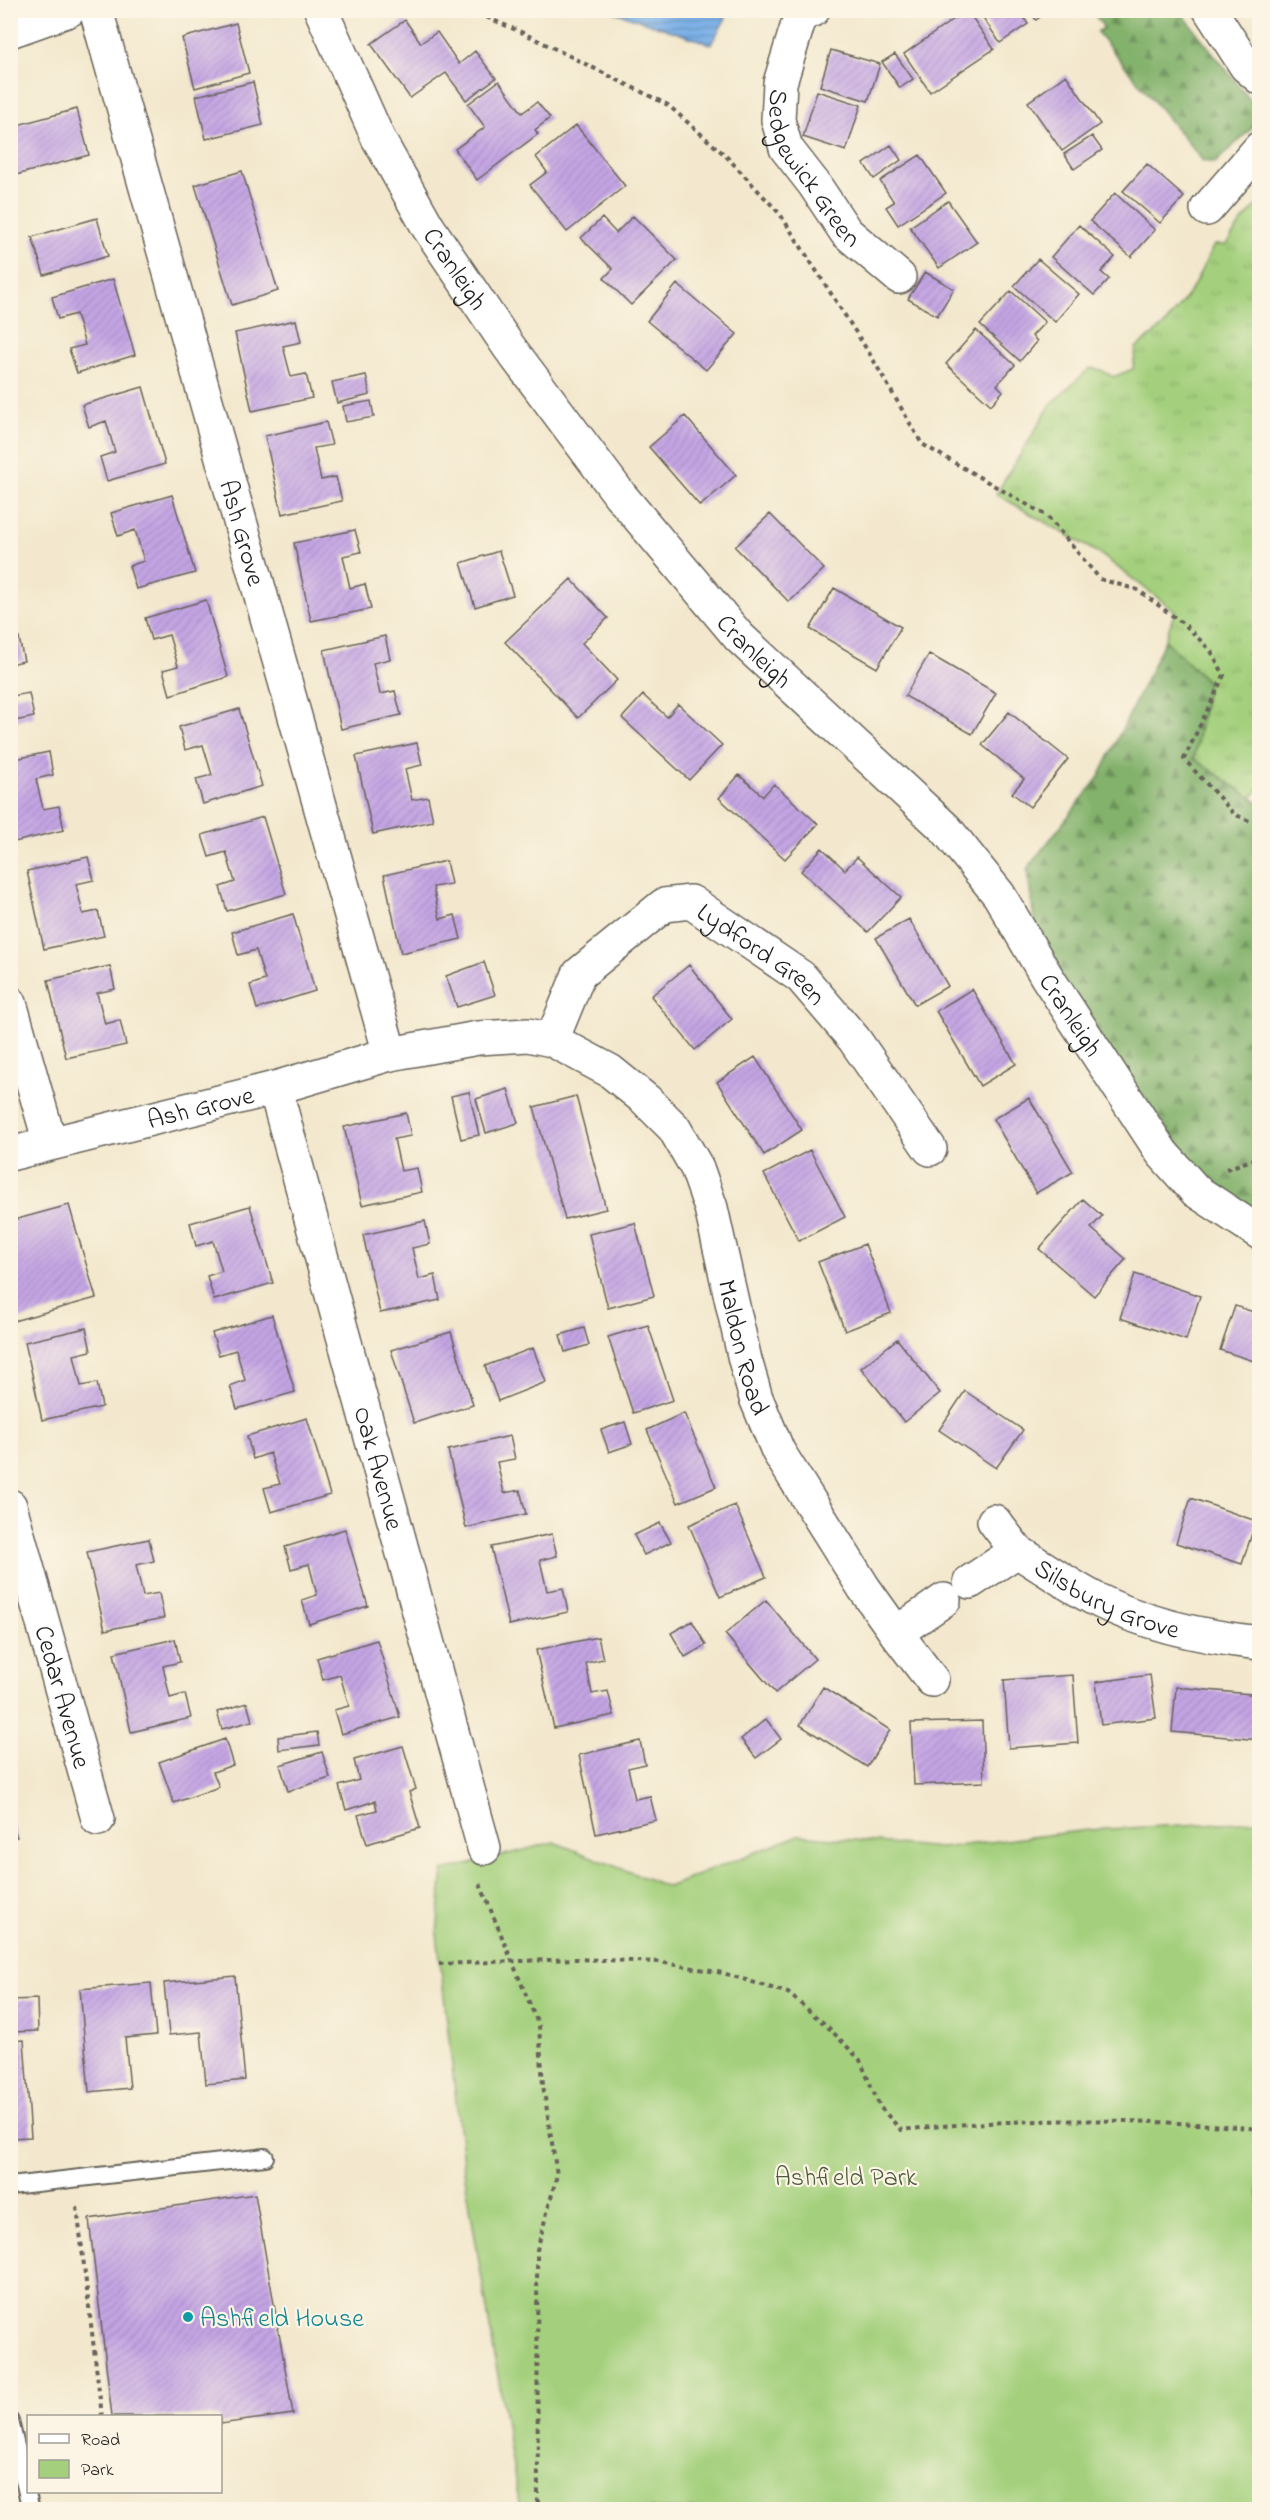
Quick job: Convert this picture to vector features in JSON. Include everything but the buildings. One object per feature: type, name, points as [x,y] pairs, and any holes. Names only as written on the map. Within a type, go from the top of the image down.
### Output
[{"type":"street","points":[[10,31],[69,10]]},
{"type":"street","name":"Ash Grove","points":[[96,10],[390,1054]]},
{"type":"street","name":"Cranleigh","points":[[321,10],[378,138],[428,227],[508,347],[613,485],[739,637],[946,829],[999,895],[1047,977],[1162,1154],[1196,1191],[1260,1233]]},
{"type":"street","name":"Sedgewick Green","points":[[813,10],[801,14],[780,83],[778,120],[786,148],[814,184],[846,232],[899,277]]},
{"type":"street","points":[[1210,10],[1255,66]]},
{"type":"street","points":[[1207,209],[1260,148]]},
{"type":"street","name":"Lydford Green","points":[[552,1040],[579,974],[664,905],[691,902],[801,977],[854,1039],[930,1149]]},
{"type":"street","points":[[10,1003],[50,1143]]},
{"type":"street","name":"Ash Grove","points":[[10,1154],[275,1088],[390,1054],[478,1038],[528,1035],[552,1040]]},
{"type":"street","name":"Maldon Road","points":[[552,1040],[610,1071],[646,1100],[674,1128],[680,1138],[697,1168],[711,1208],[745,1360],[756,1398],[778,1451],[864,1588],[932,1680]]},
{"type":"street","name":"Oak Avenue","points":[[275,1088],[484,1848]]},
{"type":"street","name":"Cedar Avenue","points":[[10,1506],[98,1819]]},
{"type":"street","points":[[994,1521],[1017,1551]]},
{"type":"street","name":"Silsbury Grove","points":[[896,1633],[1017,1551],[1095,1599],[1154,1623],[1214,1638],[1260,1642]]},
{"type":"lane","points":[[10,2186],[265,2157]]},
{"type":"lane","points":[[10,2421],[31,2510]]},
{"type":"path","points":[[470,10],[521,32],[668,105],[726,156],[780,214],[871,356],[922,444],[1047,516],[1100,579],[1138,590],[1185,625],[1211,651],[1224,675],[1184,759],[1234,814],[1260,826]]},
{"type":"path","points":[[484,1848],[478,1876],[510,1960],[539,2026],[543,2085],[557,2175],[537,2250],[538,2510]]},
{"type":"path","points":[[439,1964],[576,1959],[659,1962],[723,1973],[788,1992],[827,2026],[860,2060],[880,2107],[901,2130],[944,2125],[1067,2121],[1167,2123],[1260,2129]]},
{"type":"path","points":[[74,2179],[102,2415]]},
{"type":"green space","points":[[1092,11],[1180,11],[1258,110],[1253,127],[1215,163],[1203,161],[1097,32],[1104,28]]},
{"type":"green space","points":[[1259,203],[1260,786],[1252,798],[1194,759],[1208,682],[1165,640],[1175,611],[1100,554],[996,494],[1051,404],[1090,368],[1101,370],[1113,377],[1133,369],[1136,348],[1165,325],[1192,289],[1214,245],[1226,245]]},
{"type":"green space","points":[[1165,640],[1208,682],[1194,759],[1259,803],[1259,1218],[1199,1170],[1109,1054],[1036,934],[1027,869],[1099,777]]},
{"type":"green space","name":"Ashfield Park","points":[[1259,1821],[1259,2509],[520,2509],[464,2171],[437,1934],[443,1871],[554,1842],[668,1887],[799,1835],[940,1848],[1089,1830]]},
{"type":"water","points":[[612,11],[727,11],[726,18],[711,44]]},
{"type":"place","name":"Ashfield House","points":[[188,2317]]}]
